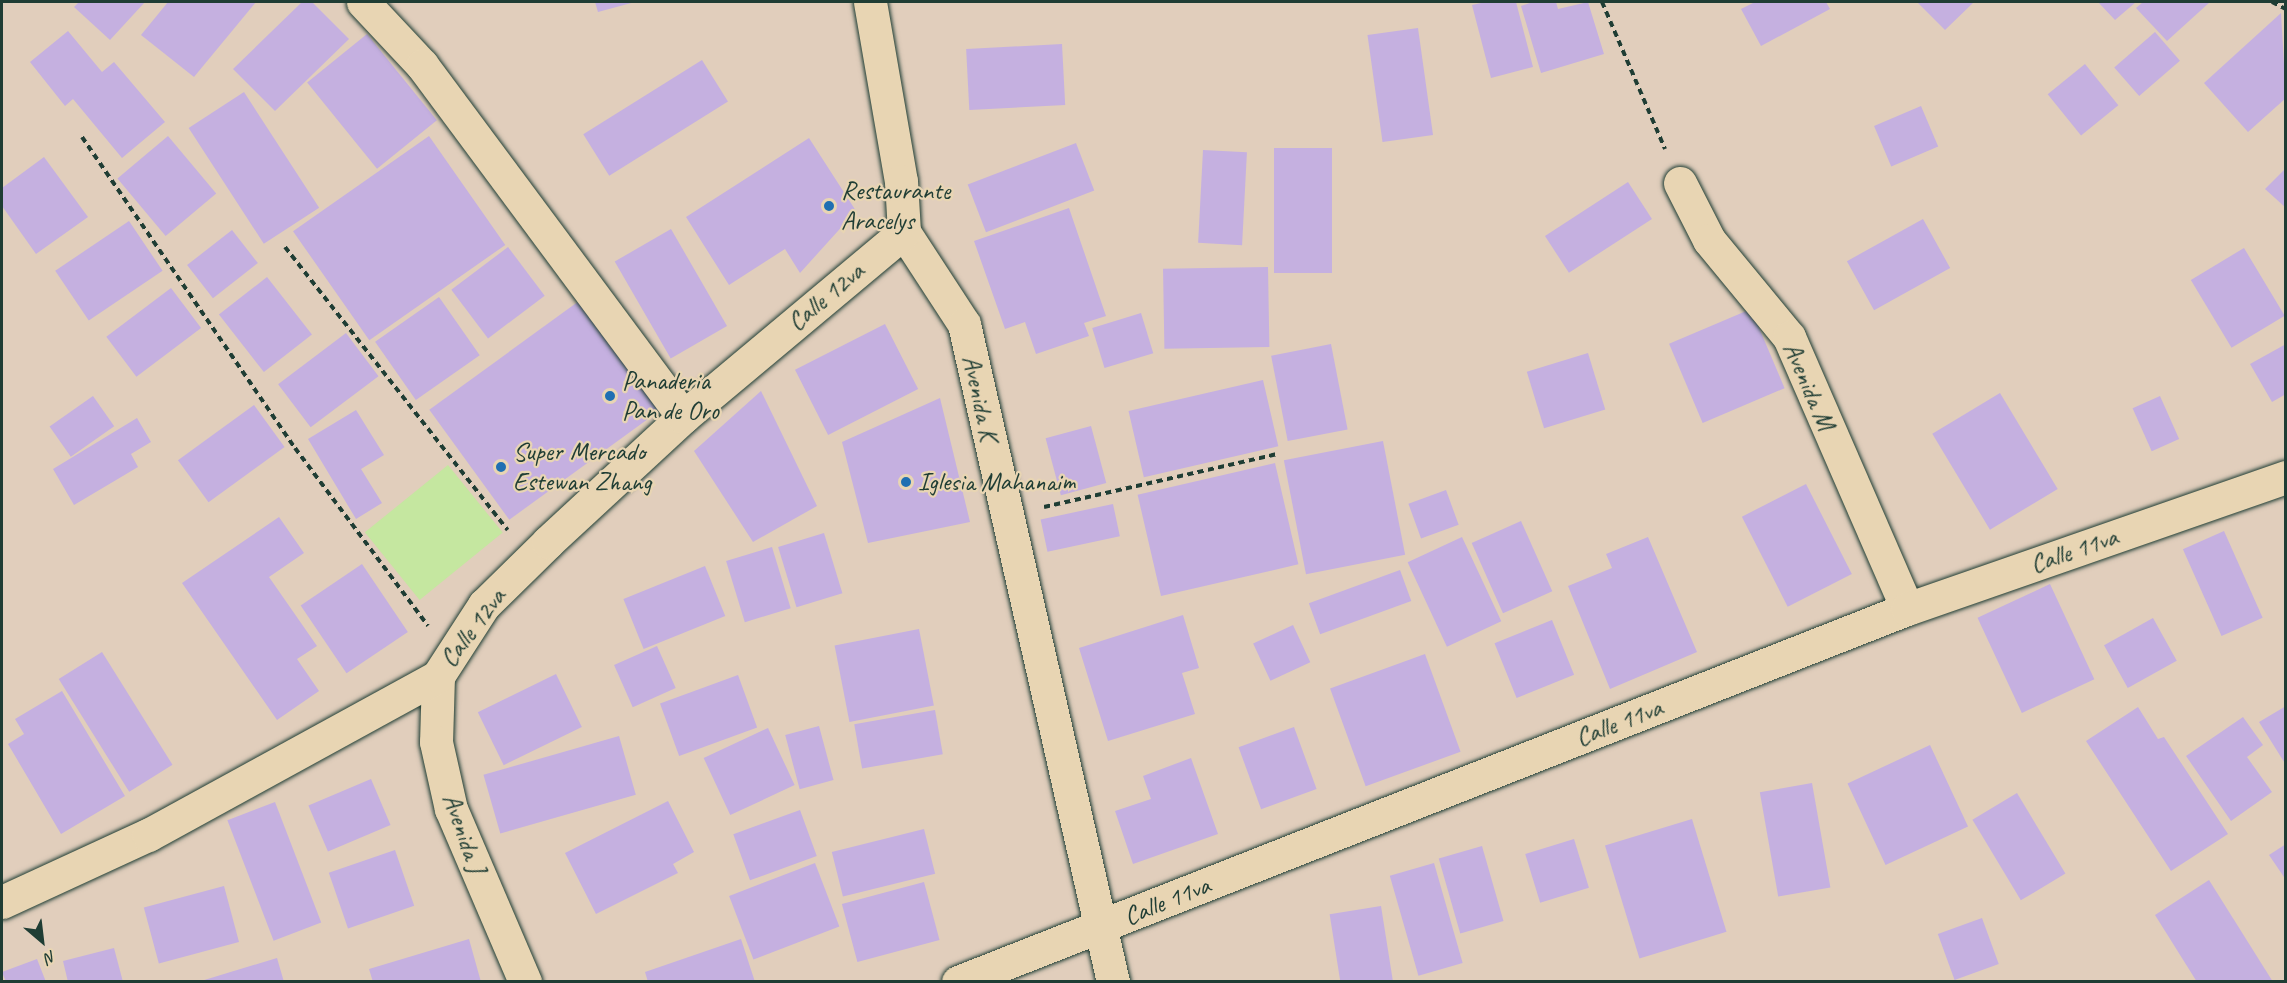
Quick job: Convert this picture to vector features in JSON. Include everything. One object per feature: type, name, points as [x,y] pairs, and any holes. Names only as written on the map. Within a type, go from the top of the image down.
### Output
[{"type":"street","points":[[363,2],[422,65],[683,417]]},
{"type":"street","name":"Avenida K","points":[[870,2],[901,181],[904,232],[964,324],[1113,981]]},
{"type":"street","name":"Avenida M","points":[[1680,183],[1709,240],[1789,337],[1907,609]]},
{"type":"street","name":"Calle 12va","points":[[2,902],[148,835],[445,664],[484,605],[535,555],[683,417],[904,232]]},
{"type":"street","name":"Calle 11va","points":[[958,981],[1101,927],[1907,609],[2286,477]]},
{"type":"street","name":"Avenida J","points":[[445,664],[436,742],[451,809],[525,981]]},
{"type":"path","points":[[1602,2],[1680,183]]},
{"type":"path","points":[[2272,2],[2286,9]]},
{"type":"path","points":[[82,137],[445,664]]},
{"type":"path","points":[[285,247],[496,517],[535,555]]},
{"type":"path","points":[[1007,515],[1277,454]]},
{"type":"green space","points":[[448,465],[503,533],[420,600],[365,532]]},
{"type":"building","points":[[79,2],[145,2],[110,40],[74,7]]},
{"type":"building","points":[[168,2],[256,2],[194,77],[141,35]]},
{"type":"building","points":[[302,2],[312,2],[349,39],[275,111],[233,69]]},
{"type":"building","points":[[595,2],[635,2],[598,12]]},
{"type":"building","points":[[1486,2],[1516,2],[1533,67],[1491,78],[1472,5]]},
{"type":"building","points":[[1533,2],[1556,2],[1558,9],[1588,2],[1604,54],[1541,73],[1521,6]]},
{"type":"building","points":[[1755,2],[1826,2],[1830,9],[1761,46],[1741,9]]},
{"type":"building","points":[[1917,2],[1974,2],[1945,30]]},
{"type":"building","points":[[2098,2],[2136,2],[2115,20]]},
{"type":"building","points":[[2143,2],[2210,2],[2167,41],[2136,8]]},
{"type":"building","points":[[2281,13],[2286,98],[2248,132],[2204,83]]},
{"type":"building","points":[[1418,28],[1433,135],[1383,142],[1367,35]]},
{"type":"building","points":[[68,31],[102,72],[114,62],[165,122],[122,158],[73,99],[65,106],[30,62]]},
{"type":"building","points":[[2155,32],[2180,61],[2139,96],[2114,67]]},
{"type":"building","points":[[367,34],[437,120],[377,169],[307,82]]},
{"type":"building","points":[[1062,44],[1065,105],[969,110],[966,49]]},
{"type":"building","points":[[702,60],[728,102],[609,176],[583,134]]},
{"type":"building","points":[[2085,64],[2118,105],[2081,135],[2048,94]]},
{"type":"building","points":[[244,92],[319,208],[264,244],[189,128]]},
{"type":"building","points":[[1921,106],[1938,147],[1891,166],[1874,126]]},
{"type":"building","points":[[168,136],[216,193],[166,236],[117,178]]},
{"type":"building","points":[[429,136],[505,245],[369,340],[293,231]]},
{"type":"building","points":[[809,138],[856,211],[800,273],[785,249],[729,285],[686,217]]},
{"type":"building","points":[[1076,143],[1094,191],[986,232],[968,185]]},
{"type":"building","points":[[1274,148],[1332,148],[1332,273],[1274,273]]},
{"type":"building","points":[[1203,150],[1247,152],[1242,245],[1198,243]]},
{"type":"building","points":[[44,157],[88,217],[36,254],[2,206],[2,188]]},
{"type":"building","points":[[2286,168],[2286,208],[2265,189]]},
{"type":"building","points":[[1628,182],[1652,219],[1569,273],[1545,236]]},
{"type":"building","points":[[1069,208],[1106,316],[1084,323],[1089,336],[1036,354],[1025,322],[1005,329],[974,241]]},
{"type":"building","points":[[1923,219],[1950,268],[1874,310],[1847,261]]},
{"type":"building","points":[[129,221],[163,271],[89,321],[55,271]]},
{"type":"building","points":[[671,229],[727,326],[671,358],[615,262]]},
{"type":"building","points":[[232,230],[258,263],[213,298],[187,265]]},
{"type":"building","points":[[508,247],[545,296],[488,338],[451,290]]},
{"type":"building","points":[[2244,248],[2285,316],[2232,348],[2191,280]]},
{"type":"building","points":[[1268,267],[1269,347],[1164,349],[1163,269]]},
{"type":"building","points":[[267,277],[312,335],[264,372],[219,315]]},
{"type":"building","points":[[171,288],[201,328],[136,377],[106,337]]},
{"type":"building","points":[[439,297],[480,355],[416,400],[375,342]]},
{"type":"building","points":[[579,301],[659,411],[509,520],[429,410]]},
{"type":"building","points":[[1751,309],[1785,388],[1703,423],[1669,344]]},
{"type":"building","points":[[1141,313],[1153,353],[1105,368],[1092,328]]},
{"type":"building","points":[[885,324],[918,389],[828,435],[795,370]]},
{"type":"building","points":[[346,333],[378,376],[311,427],[278,384]]},
{"type":"building","points":[[1331,344],[1348,429],[1288,441],[1271,356]]},
{"type":"building","points":[[2286,344],[2286,394],[2272,402],[2250,364]]},
{"type":"building","points":[[1588,353],[1605,409],[1544,428],[1527,372]]},
{"type":"building","points":[[1263,380],[1278,446],[1144,477],[1129,411]]},
{"type":"building","points":[[761,391],[817,506],[753,542],[694,451]]},
{"type":"building","points":[[2000,393],[2058,489],[1990,530],[1932,434]]},
{"type":"building","points":[[93,396],[114,426],[71,457],[50,426]]},
{"type":"building","points":[[2160,396],[2179,439],[2152,451],[2133,408]]},
{"type":"building","name":"Iglesia Mahanaim","points":[[940,398],[970,522],[868,543],[842,442]]},
{"type":"building","points":[[254,405],[285,447],[209,502],[178,460]]},
{"type":"building","points":[[356,410],[384,455],[361,469],[382,503],[356,519],[308,439]]},
{"type":"building","points":[[137,418],[151,442],[131,454],[138,467],[74,505],[53,469]]},
{"type":"building","points":[[1091,426],[1106,483],[1061,495],[1046,438]]},
{"type":"building","points":[[1383,441],[1405,555],[1306,574],[1284,460]]},
{"type":"building","points":[[1275,463],[1298,564],[1161,596],[1138,495]]},
{"type":"building","points":[[1806,484],[1852,574],[1788,607],[1742,517]]},
{"type":"building","points":[[1446,490],[1459,525],[1421,538],[1408,504]]},
{"type":"building","points":[[1113,504],[1120,536],[1047,552],[1041,519]]},
{"type":"building","points":[[279,517],[304,553],[269,577],[317,646],[297,659],[319,691],[277,720],[182,583]]},
{"type":"building","points":[[1521,521],[1552,591],[1503,613],[1472,543]]},
{"type":"building","points":[[2224,531],[2263,618],[2222,636],[2183,549]]},
{"type":"building","points":[[824,533],[842,593],[797,607],[778,547]]},
{"type":"building","points":[[1462,537],[1501,621],[1447,647],[1408,562]]},
{"type":"building","points":[[1648,537],[1697,652],[1610,689],[1568,586],[1612,568],[1606,554]]},
{"type":"building","points":[[772,547],[791,608],[745,622],[726,561]]},
{"type":"building","points":[[362,564],[408,632],[347,673],[301,605]]},
{"type":"building","points":[[705,566],[725,616],[644,649],[623,599]]},
{"type":"building","points":[[1400,570],[1411,601],[1320,634],[1309,603]]},
{"type":"building","points":[[2050,584],[2094,679],[2022,713],[1977,618]]},
{"type":"building","points":[[1183,615],[1199,668],[1182,673],[1195,714],[1108,741],[1079,648]]},
{"type":"building","points":[[2153,618],[2177,661],[2128,688],[2104,645]]},
{"type":"building","points":[[1552,620],[1574,675],[1517,698],[1495,643]]},
{"type":"building","points":[[1293,625],[1310,662],[1270,681],[1253,644]]},
{"type":"building","points":[[919,629],[934,706],[849,722],[835,645]]},
{"type":"building","points":[[657,646],[676,688],[633,707],[614,665]]},
{"type":"building","points":[[102,652],[172,765],[129,792],[59,679]]},
{"type":"building","points":[[1425,654],[1461,752],[1366,786],[1330,689]]},
{"type":"building","points":[[556,674],[582,727],[504,765],[478,712]]},
{"type":"building","points":[[738,675],[757,728],[679,756],[660,703]]},
{"type":"building","points":[[62,691],[125,796],[61,834],[8,744],[24,734],[15,719]]},
{"type":"building","points":[[2286,706],[2286,765],[2259,722]]},
{"type":"building","points":[[2138,707],[2158,739],[2164,737],[2228,834],[2171,871],[2086,741]]},
{"type":"building","points":[[935,710],[943,754],[862,769],[854,724]]},
{"type":"building","points":[[2243,717],[2263,745],[2247,757],[2272,792],[2231,821],[2186,756]]},
{"type":"building","points":[[819,726],[833,780],[800,789],[785,735]]},
{"type":"building","points":[[1294,727],[1317,789],[1261,809],[1239,747]]},
{"type":"building","points":[[768,728],[795,785],[730,815],[704,758]]},
{"type":"building","points":[[619,736],[636,795],[500,834],[483,775]]},
{"type":"building","points":[[1930,745],[1968,827],[1886,865],[1848,783]]},
{"type":"building","points":[[1191,758],[1218,834],[1133,864],[1115,811],[1151,799],[1143,776]]},
{"type":"building","points":[[371,779],[391,825],[328,852],[308,806]]},
{"type":"building","points":[[1812,783],[1830,887],[1778,897],[1760,792]]},
{"type":"building","points":[[2017,793],[2065,874],[2021,900],[1972,820]]},
{"type":"building","points":[[668,801],[694,852],[673,864],[678,873],[596,914],[565,853]]},
{"type":"building","points":[[275,802],[321,922],[274,941],[227,820]]},
{"type":"building","points":[[800,810],[817,856],[750,880],[733,834]]},
{"type":"building","points":[[1692,819],[1726,932],[1639,958],[1605,846]]},
{"type":"building","points":[[924,829],[935,874],[843,897],[832,852]]},
{"type":"building","points":[[1574,839],[1589,888],[1540,903],[1525,854]]},
{"type":"building","points":[[2286,844],[2286,880],[2269,855]]},
{"type":"building","points":[[1482,846],[1503,921],[1460,933],[1439,858]]},
{"type":"building","points":[[395,850],[414,906],[348,929],[329,873]]},
{"type":"building","points":[[815,863],[839,926],[753,959],[729,896]]},
{"type":"building","points":[[1434,863],[1463,963],[1418,976],[1390,876]]},
{"type":"building","points":[[2209,880],[2273,982],[2197,982],[2155,915]]},
{"type":"building","points":[[924,882],[940,940],[857,962],[842,904]]},
{"type":"building","points":[[224,886],[239,942],[159,964],[144,907]]},
{"type":"building","points":[[1381,906],[1393,982],[1340,982],[1330,914]]},
{"type":"building","points":[[1982,918],[1999,964],[1955,980],[1938,934]]},
{"type":"building","points":[[469,939],[481,982],[373,982],[369,969]]},
{"type":"building","points":[[741,939],[755,982],[648,982],[645,972]]},
{"type":"building","points":[[114,948],[123,982],[68,982],[63,961]]},
{"type":"building","points":[[277,958],[284,982],[201,982],[201,981]]},
{"type":"building","points":[[37,959],[46,982],[6,982],[2,972]]},
{"type":"place","name":"Restaurante Aracelys","points":[[829,206]]},
{"type":"place","name":"Panaderia Pan de Oro","points":[[610,396]]},
{"type":"place","name":"Super Mercado Estewan Zhang","points":[[501,467]]},
{"type":"place","name":"Iglesia Mahanaim","points":[[906,482]]}]
